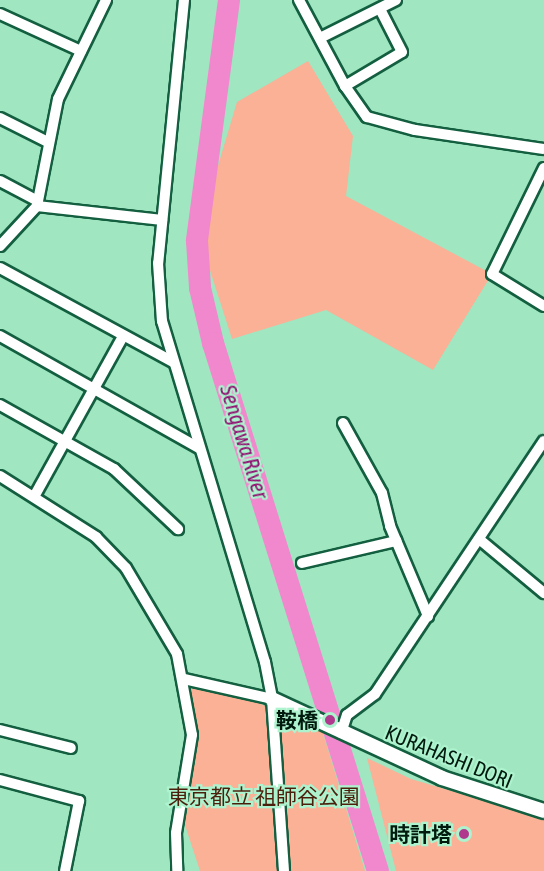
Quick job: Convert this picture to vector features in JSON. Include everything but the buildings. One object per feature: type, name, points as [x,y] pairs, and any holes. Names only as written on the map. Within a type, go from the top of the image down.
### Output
[{"type":"street","points":[[184,0],[162,220],[158,289],[173,362],[262,650],[272,699],[284,871]]},
{"type":"street","points":[[299,0],[345,86],[362,112],[376,121],[488,143],[544,149]]},
{"type":"street","points":[[320,38],[396,0]]},
{"type":"street","points":[[0,246],[37,203],[58,99],[104,1]]},
{"type":"street","points":[[345,86],[402,52],[380,9]]},
{"type":"street","points":[[0,14],[81,51]]},
{"type":"street","points":[[0,118],[48,142]]},
{"type":"street","points":[[544,168],[492,273],[544,306]]},
{"type":"street","points":[[0,181],[37,203],[162,220]]},
{"type":"street","points":[[0,268],[173,362]]},
{"type":"street","points":[[0,336],[199,448]]},
{"type":"street","points":[[35,495],[123,336]]},
{"type":"street","points":[[0,405],[114,469],[178,529]]},
{"type":"street","points":[[343,423],[382,493],[396,541],[428,616]]},
{"type":"street","points":[[341,733],[349,714],[375,694],[544,441]]},
{"type":"street","points":[[0,476],[35,495],[88,530],[126,568],[177,654],[184,679],[192,735],[176,833],[177,871]]},
{"type":"street","points":[[479,539],[544,593]]},
{"type":"street","points":[[302,563],[396,541]]},
{"type":"street","points":[[184,679],[272,699]]},
{"type":"street","name":"KURAHASHI DORI","points":[[272,699],[442,778],[544,811]]},
{"type":"street","points":[[349,714],[356,740]]},
{"type":"street","points":[[0,730],[71,748]]},
{"type":"street","points":[[0,780],[79,801],[65,871]]},
{"type":"green space","points":[[308,61],[353,136],[346,196],[492,274],[433,370],[326,310],[232,339],[198,233],[237,102]]},
{"type":"green space","name":"東京都立 祖師谷公園","points":[[189,688],[249,699],[322,730],[365,871],[200,871],[184,822],[198,732]]},
{"type":"green space","points":[[367,758],[411,779],[544,818],[544,871],[396,871]]},
{"type":"waterway","name":"Sengawa River","points":[[229,0],[197,241],[200,288],[213,343],[378,871]]},
{"type":"place","name":"鞍橋","points":[[330,720]]},
{"type":"place","name":"時計塔","points":[[464,834]]}]
